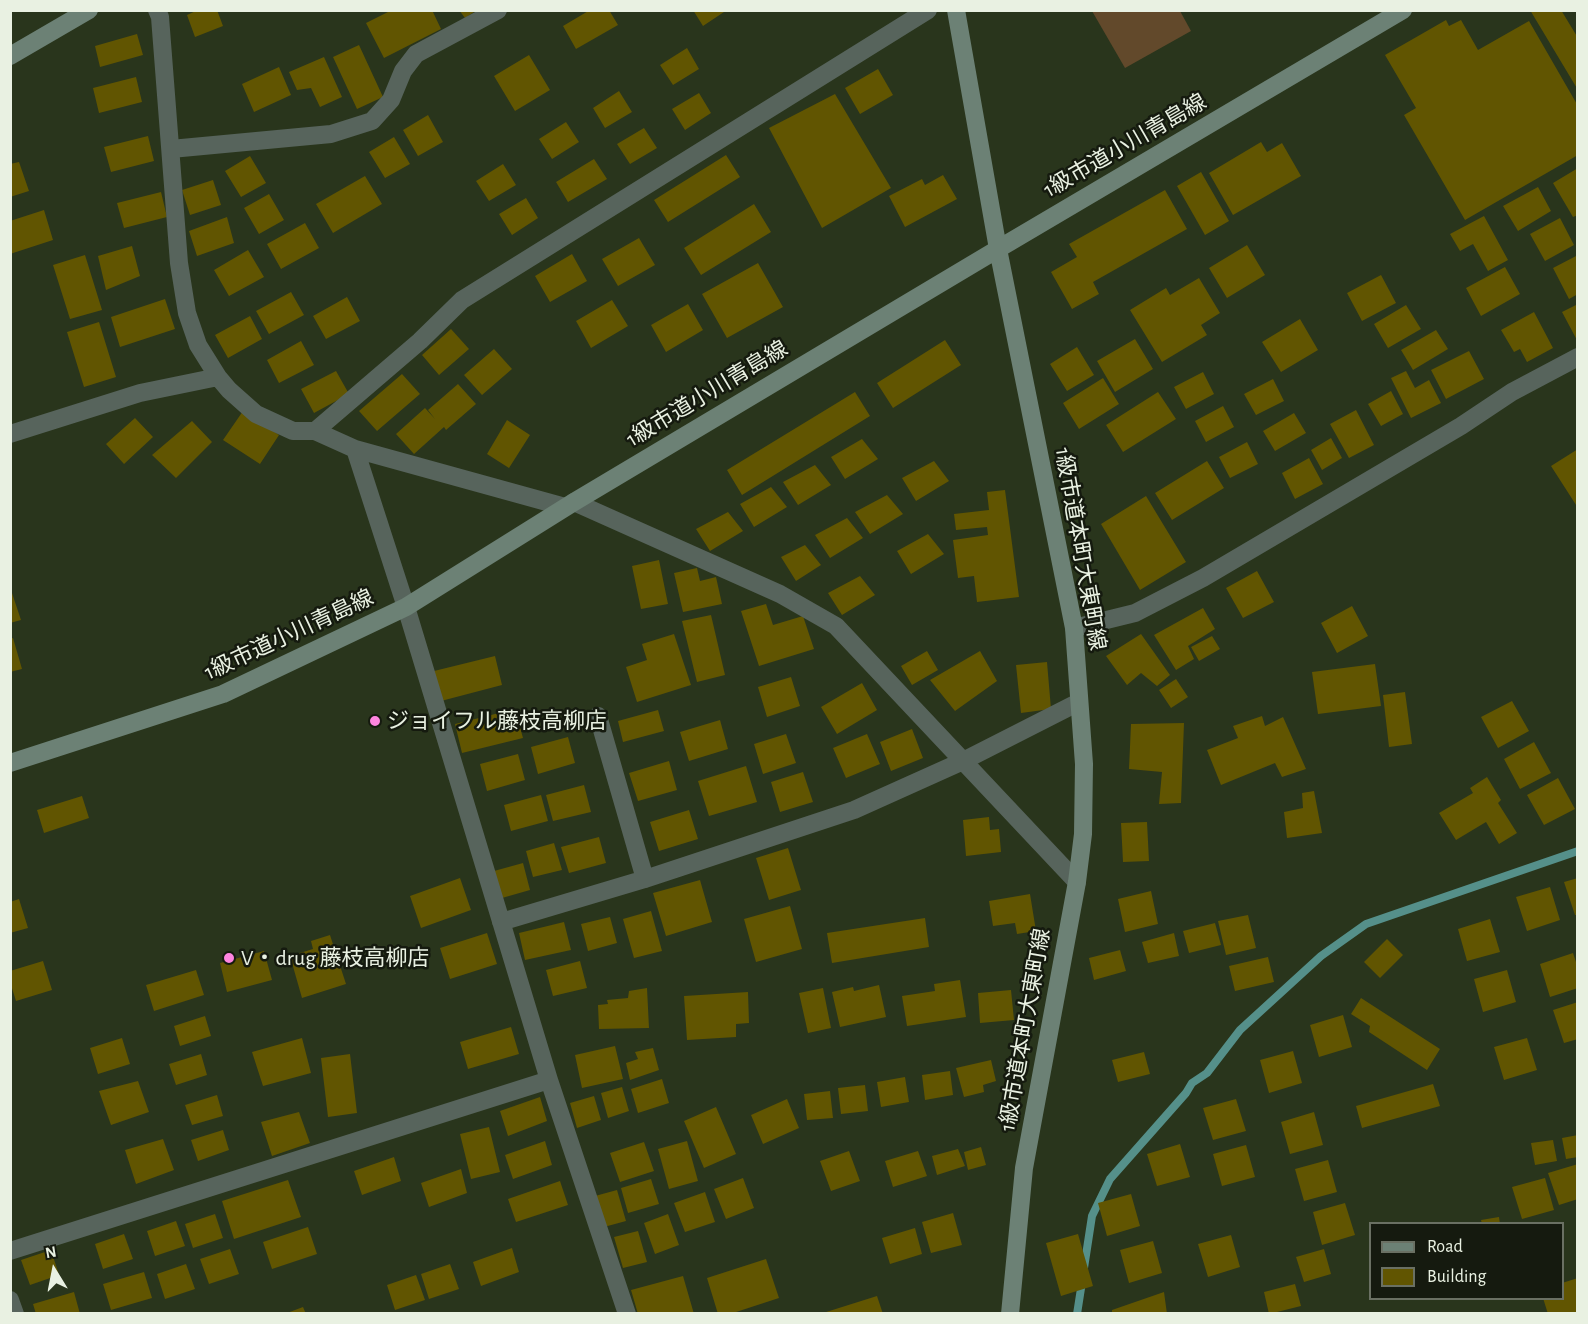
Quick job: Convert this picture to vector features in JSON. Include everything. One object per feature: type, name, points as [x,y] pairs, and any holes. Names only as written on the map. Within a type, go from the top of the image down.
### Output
[{"type":"street","points":[[10,56],[89,10]]},
{"type":"street","points":[[157,10],[160,16],[179,262],[186,313],[198,345],[229,390],[256,414],[293,431],[315,431],[356,449],[570,504],[780,594],[836,626],[1077,882]]},
{"type":"street","points":[[171,148],[331,134],[372,121],[391,100],[403,71],[416,54],[498,10]]},
{"type":"street","points":[[315,431],[420,341],[462,300],[928,10]]},
{"type":"street","name":"1級市道本町大東町線","points":[[956,10],[998,249],[1074,628],[1084,775],[1083,834],[1077,882],[1024,1168],[1010,1314]]},
{"type":"street","name":"1級市道小川青島線","points":[[10,763],[223,694],[406,607],[570,504],[1403,10]]},
{"type":"street","points":[[1074,628],[1135,613],[1203,578],[1461,426],[1512,392],[1578,357]]},
{"type":"street","points":[[10,434],[140,393],[218,377]]},
{"type":"street","points":[[356,449],[549,1080],[627,1314]]},
{"type":"street","points":[[501,921],[645,879],[854,810],[963,761],[1079,702]]},
{"type":"street","points":[[598,716],[645,879]]},
{"type":"street","points":[[10,1251],[549,1080]]},
{"type":"street","points":[[10,1300],[15,1314]]},
{"type":"shaded area","points":[[1092,11],[1180,11],[1191,31],[1125,68]]},
{"type":"building","points":[[198,10],[217,10],[223,26],[195,37],[187,15]]},
{"type":"building","points":[[392,10],[432,10],[441,29],[384,58],[366,23]]},
{"type":"building","points":[[459,10],[477,10],[465,18]]},
{"type":"building","points":[[590,10],[609,10],[618,25],[576,49],[563,26]]},
{"type":"building","points":[[693,10],[727,10],[703,26]]},
{"type":"building","points":[[1530,10],[1561,10],[1578,38],[1578,90]]},
{"type":"building","points":[[1446,20],[1449,26],[1461,20],[1478,50],[1529,21],[1578,106],[1578,155],[1465,220],[1404,115],[1416,108],[1385,55]]},
{"type":"building","points":[[137,34],[143,55],[100,67],[95,46]]},
{"type":"building","points":[[359,45],[383,97],[357,109],[333,57]]},
{"type":"building","points":[[687,48],[699,69],[673,85],[660,65]]},
{"type":"building","points":[[529,55],[550,90],[515,111],[494,76]]},
{"type":"building","points":[[324,57],[342,97],[320,107],[311,88],[297,90],[289,72]]},
{"type":"building","points":[[279,67],[291,95],[254,112],[242,84]]},
{"type":"building","points":[[878,69],[893,95],[860,114],[845,88]]},
{"type":"building","points":[[136,77],[142,102],[99,113],[93,88]]},
{"type":"building","points":[[619,91],[632,112],[605,128],[593,108]]},
{"type":"building","points":[[699,93],[711,113],[685,130],[672,109]]},
{"type":"building","points":[[835,94],[891,188],[822,228],[769,128]]},
{"type":"building","points":[[428,115],[443,142],[418,156],[403,130]]},
{"type":"building","points":[[566,122],[579,142],[552,159],[539,139]]},
{"type":"building","points":[[644,128],[657,148],[630,164],[617,144]]},
{"type":"building","points":[[148,136],[154,161],[111,172],[104,147]]},
{"type":"building","points":[[394,137],[410,164],[385,178],[369,152]]},
{"type":"building","points":[[1261,142],[1267,152],[1282,143],[1301,176],[1233,215],[1209,173]]},
{"type":"building","points":[[726,155],[740,177],[668,222],[654,200]]},
{"type":"building","points":[[250,156],[266,183],[241,197],[225,171]]},
{"type":"building","points":[[594,159],[607,179],[568,202],[556,182]]},
{"type":"building","points":[[19,162],[29,191],[10,197],[10,164]]},
{"type":"building","points":[[503,164],[516,185],[489,201],[476,181]]},
{"type":"building","points":[[1578,168],[1578,215],[1573,217],[1553,183]]},
{"type":"building","points":[[1201,172],[1229,221],[1205,235],[1177,186]]},
{"type":"building","points":[[943,175],[957,199],[905,227],[889,196],[922,179],[925,185]]},
{"type":"building","points":[[365,176],[382,204],[333,233],[316,204]]},
{"type":"building","points":[[213,180],[221,205],[190,215],[182,190]]},
{"type":"building","points":[[1538,187],[1551,211],[1518,231],[1503,206]]},
{"type":"building","points":[[1165,190],[1187,229],[1093,282],[1099,294],[1072,309],[1051,272],[1077,257],[1069,244]]},
{"type":"building","points":[[161,192],[167,217],[124,228],[117,203]]},
{"type":"building","points":[[269,194],[284,220],[259,234],[244,208]]},
{"type":"building","points":[[526,198],[538,218],[512,235],[499,214]]},
{"type":"building","points":[[754,204],[771,232],[701,275],[684,248]]},
{"type":"building","points":[[44,210],[53,240],[10,254],[10,221]]},
{"type":"building","points":[[1484,216],[1508,260],[1488,271],[1473,244],[1460,251],[1450,234]]},
{"type":"building","points":[[227,217],[234,243],[197,256],[189,231]]},
{"type":"building","points":[[1560,218],[1574,245],[1545,261],[1530,234]]},
{"type":"building","points":[[305,223],[319,248],[281,269],[267,244]]},
{"type":"building","points":[[639,238],[655,265],[618,286],[602,259]]},
{"type":"building","points":[[1247,245],[1265,275],[1227,298],[1209,268]]},
{"type":"building","points":[[132,246],[140,276],[106,290],[98,256]]},
{"type":"building","points":[[248,250],[264,277],[229,296],[214,270]]},
{"type":"building","points":[[572,254],[587,281],[550,302],[535,276]]},
{"type":"building","points":[[85,255],[102,310],[70,319],[53,265]]},
{"type":"building","points":[[1578,255],[1578,294],[1569,299],[1553,268]]},
{"type":"building","points":[[758,263],[783,307],[727,338],[702,294]]},
{"type":"building","points":[[1505,267],[1520,294],[1481,316],[1466,288]]},
{"type":"building","points":[[1381,275],[1396,303],[1362,321],[1347,293]]},
{"type":"building","points":[[1199,278],[1220,313],[1201,325],[1207,335],[1162,362],[1130,310],[1166,288],[1170,295]]},
{"type":"building","points":[[291,292],[304,315],[269,334],[256,311]]},
{"type":"building","points":[[347,297],[360,321],[326,339],[313,316]]},
{"type":"building","points":[[165,299],[175,329],[120,347],[111,317]]},
{"type":"building","points":[[612,300],[628,326],[591,348],[576,321]]},
{"type":"building","points":[[688,304],[703,330],[666,352],[651,325]]},
{"type":"building","points":[[1578,304],[1578,342],[1562,312]]},
{"type":"building","points":[[1406,305],[1421,329],[1388,348],[1374,324]]},
{"type":"building","points":[[1534,312],[1553,348],[1527,362],[1520,349],[1514,352],[1501,330]]},
{"type":"building","points":[[250,316],[262,339],[228,358],[215,335]]},
{"type":"building","points":[[1300,319],[1318,350],[1281,372],[1262,342]]},
{"type":"building","points":[[99,322],[116,377],[84,387],[67,332]]},
{"type":"building","points":[[451,329],[469,349],[439,375],[422,355]]},
{"type":"building","points":[[1436,330],[1448,349],[1413,370],[1401,350]]},
{"type":"building","points":[[1135,339],[1153,369],[1115,392],[1097,361]]},
{"type":"building","points":[[945,340],[961,365],[893,408],[877,383]]},
{"type":"building","points":[[301,341],[314,365],[279,383],[267,360]]},
{"type":"building","points":[[1077,347],[1094,375],[1067,391],[1050,364]]},
{"type":"building","points":[[494,349],[512,369],[482,395],[464,375]]},
{"type":"building","points":[[1469,351],[1484,379],[1446,399],[1431,370]]},
{"type":"building","points":[[336,371],[349,394],[314,413],[301,389]]},
{"type":"building","points":[[1406,371],[1415,388],[1429,380],[1441,403],[1411,418],[1391,378]]},
{"type":"building","points":[[1203,372],[1214,394],[1186,409],[1174,387]]},
{"type":"building","points":[[402,374],[420,394],[377,431],[359,411]]},
{"type":"building","points":[[1103,378],[1119,404],[1079,429],[1063,403]]},
{"type":"building","points":[[1273,379],[1284,401],[1256,415],[1244,394]]},
{"type":"building","points":[[458,384],[476,404],[446,430],[444,427],[414,454],[396,434],[425,408],[435,419],[428,410]]},
{"type":"building","points":[[1391,391],[1403,414],[1381,426],[1368,404]]},
{"type":"building","points":[[855,392],[870,416],[742,495],[727,470]]},
{"type":"building","points":[[1158,392],[1176,419],[1123,452],[1106,425]]},
{"type":"building","points":[[1223,406],[1234,427],[1206,442],[1195,421]]},
{"type":"building","points":[[1356,410],[1374,445],[1349,458],[1330,424]]},
{"type":"building","points":[[243,411],[279,435],[260,464],[223,440]]},
{"type":"building","points":[[1294,413],[1306,433],[1275,451],[1263,431]]},
{"type":"building","points":[[135,418],[153,437],[124,464],[106,444]]},
{"type":"building","points":[[507,420],[530,435],[509,468],[487,454]]},
{"type":"building","points":[[192,421],[212,442],[176,478],[152,455]]},
{"type":"building","points":[[1331,438],[1342,458],[1322,470],[1311,450]]},
{"type":"building","points":[[862,439],[878,459],[845,479],[831,457]]},
{"type":"building","points":[[1247,442],[1258,464],[1230,478],[1219,457]]},
{"type":"building","points":[[1578,449],[1578,508],[1551,466]]},
{"type":"building","points":[[1309,458],[1323,484],[1295,499],[1282,473]]},
{"type":"building","points":[[934,461],[949,481],[916,501],[902,478]]},
{"type":"building","points":[[1207,461],[1224,488],[1172,520],[1155,493]]},
{"type":"building","points":[[815,465],[831,485],[798,505],[783,482]]},
{"type":"building","points":[[771,487],[787,507],[754,527],[740,504]]},
{"type":"building","points":[[1005,490],[1019,597],[977,602],[974,576],[958,578],[953,540],[988,535],[987,527],[956,530],[954,514],[989,510],[987,492]]},
{"type":"building","points":[[887,495],[903,514],[870,534],[855,512]]},
{"type":"building","points":[[1146,496],[1186,562],[1140,590],[1101,524]]},
{"type":"building","points":[[728,512],[743,531],[710,551],[696,529]]},
{"type":"building","points":[[847,518],[863,538],[830,558],[815,535]]},
{"type":"building","points":[[928,534],[944,554],[911,574],[897,551]]},
{"type":"building","points":[[805,545],[821,565],[796,581],[781,557]]},
{"type":"building","points":[[659,560],[668,604],[641,609],[632,566]]},
{"type":"building","points":[[697,568],[700,581],[716,577],[722,604],[683,612],[674,573]]},
{"type":"building","points":[[1257,571],[1274,602],[1243,618],[1226,588]]},
{"type":"building","points":[[860,576],[875,595],[842,615],[828,593]]},
{"type":"building","points":[[10,587],[21,620],[10,623]]},
{"type":"building","points":[[766,604],[773,625],[803,616],[814,649],[759,666],[741,611]]},
{"type":"building","points":[[1352,606],[1368,636],[1337,653],[1321,623]]},
{"type":"building","points":[[1203,608],[1215,629],[1188,646],[1194,659],[1176,670],[1154,635]]},
{"type":"building","points":[[711,615],[725,675],[697,682],[682,621]]},
{"type":"building","points":[[674,634],[691,685],[637,702],[626,667],[647,660],[642,644]]},
{"type":"building","points":[[1141,634],[1170,675],[1157,686],[1141,673],[1127,685],[1106,656]]},
{"type":"building","points":[[1212,636],[1220,649],[1199,661],[1191,647]]},
{"type":"building","points":[[13,638],[22,669],[10,672],[10,639]]},
{"type":"building","points":[[927,651],[938,670],[912,685],[901,666]]},
{"type":"building","points":[[980,651],[997,681],[955,711],[930,680]]},
{"type":"building","points":[[495,656],[502,685],[441,701],[434,671]]},
{"type":"building","points":[[1047,662],[1051,709],[1021,713],[1016,665]]},
{"type":"building","points":[[1375,664],[1381,706],[1318,714],[1312,672]]},
{"type":"building","points":[[791,677],[800,706],[767,717],[758,687]]},
{"type":"building","points":[[1176,679],[1188,697],[1171,708],[1159,690]]},
{"type":"building","points":[[862,683],[877,710],[837,734],[821,707]]},
{"type":"building","points":[[1405,692],[1412,744],[1389,747],[1383,695]]},
{"type":"building","points":[[1512,701],[1529,731],[1498,748],[1481,717]]},
{"type":"building","points":[[515,709],[523,738],[462,753],[455,724]]},
{"type":"building","points":[[658,710],[664,731],[623,742],[618,721]]},
{"type":"building","points":[[1262,716],[1265,726],[1283,717],[1306,769],[1282,777],[1275,763],[1221,785],[1207,750],[1238,738],[1233,726]]},
{"type":"building","points":[[720,720],[728,749],[689,761],[680,732]]},
{"type":"building","points":[[1184,723],[1181,803],[1159,804],[1162,772],[1129,769],[1131,724]]},
{"type":"building","points":[[912,729],[923,758],[891,771],[880,742]]},
{"type":"building","points":[[786,734],[796,763],[763,774],[754,744]]},
{"type":"building","points":[[867,734],[880,764],[846,778],[833,748]]},
{"type":"building","points":[[568,737],[575,763],[538,774],[531,747]]},
{"type":"building","points":[[1534,742],[1551,773],[1520,789],[1504,759]]},
{"type":"building","points":[[518,754],[525,780],[487,791],[480,764]]},
{"type":"building","points":[[669,761],[677,790],[638,801],[629,773]]},
{"type":"building","points":[[746,766],[757,802],[709,816],[698,781]]},
{"type":"building","points":[[803,772],[813,802],[780,812],[771,782]]},
{"type":"building","points":[[1487,777],[1501,800],[1498,803],[1517,833],[1499,844],[1486,822],[1456,840],[1439,813],[1473,793],[1470,788]]},
{"type":"building","points":[[1558,778],[1575,809],[1544,825],[1527,795]]},
{"type":"building","points":[[584,785],[591,812],[553,821],[546,795]]},
{"type":"building","points":[[1314,791],[1322,833],[1287,838],[1284,812],[1303,808],[1302,793]]},
{"type":"building","points":[[541,795],[548,821],[511,831],[504,805]]},
{"type":"building","points":[[82,796],[89,818],[44,833],[37,810]]},
{"type":"building","points":[[689,810],[698,839],[659,851],[650,822]]},
{"type":"building","points":[[989,817],[990,830],[999,829],[1001,852],[966,856],[963,820]]},
{"type":"building","points":[[1147,822],[1149,861],[1123,862],[1121,823]]},
{"type":"building","points":[[599,837],[606,863],[569,873],[561,847]]},
{"type":"building","points":[[554,843],[562,870],[533,877],[526,851]]},
{"type":"building","points":[[788,848],[801,890],[769,900],[756,858]]},
{"type":"building","points":[[523,863],[530,890],[502,898],[494,871]]},
{"type":"building","points":[[460,878],[471,910],[421,928],[410,896]]},
{"type":"building","points":[[1578,878],[1578,915],[1575,915],[1564,882]]},
{"type":"building","points":[[700,880],[712,922],[666,936],[653,893]]},
{"type":"building","points":[[1550,887],[1560,920],[1527,931],[1516,897]]},
{"type":"building","points":[[1151,891],[1158,924],[1125,932],[1118,899]]},
{"type":"building","points":[[1030,894],[1036,931],[1017,934],[1015,923],[993,926],[989,901]]},
{"type":"building","points":[[19,899],[28,928],[10,933],[10,902]]},
{"type":"building","points":[[790,906],[802,949],[756,962],[744,919]]},
{"type":"building","points":[[651,911],[662,951],[634,958],[623,919]]},
{"type":"building","points":[[1248,915],[1256,948],[1226,955],[1218,921]]},
{"type":"building","points":[[610,917],[617,943],[588,951],[581,924]]},
{"type":"building","points":[[925,918],[929,947],[832,963],[827,933]]},
{"type":"building","points":[[1490,919],[1500,952],[1467,961],[1458,929]]},
{"type":"building","points":[[564,922],[571,950],[525,960],[519,933]]},
{"type":"building","points":[[1215,923],[1221,945],[1189,953],[1183,931]]},
{"type":"building","points":[[487,933],[497,964],[450,979],[440,948]]},
{"type":"building","points":[[1174,933],[1179,956],[1148,963],[1142,942]]},
{"type":"building","points":[[330,935],[346,984],[302,998],[290,956],[313,949],[311,941]]},
{"type":"building","points":[[1387,939],[1403,955],[1380,978],[1364,962]]},
{"type":"building","points":[[1120,950],[1126,971],[1094,980],[1089,958]]},
{"type":"building","points":[[264,951],[272,980],[227,992],[220,963]]},
{"type":"building","points":[[1573,953],[1578,968],[1578,988],[1550,997],[1540,964]]},
{"type":"building","points":[[1268,957],[1274,982],[1235,991],[1229,966]]},
{"type":"building","points":[[43,961],[52,990],[16,1001],[10,982],[10,971]]},
{"type":"building","points":[[580,961],[587,988],[553,996],[546,970]]},
{"type":"building","points":[[196,970],[204,995],[154,1011],[146,985]]},
{"type":"building","points":[[1507,970],[1516,1002],[1483,1012],[1474,979]]},
{"type":"building","points":[[960,980],[966,1017],[907,1026],[902,996],[935,991],[934,984]]},
{"type":"building","points":[[879,985],[886,1017],[840,1027],[832,992],[853,987],[854,991]]},
{"type":"building","points":[[647,988],[649,1028],[599,1029],[598,1005],[608,1004],[607,1000],[628,998],[629,991]]},
{"type":"building","points":[[823,988],[831,1028],[808,1033],[799,993]]},
{"type":"building","points":[[1011,990],[1014,1020],[980,1023],[978,993]]},
{"type":"building","points":[[748,992],[749,1023],[736,1024],[736,1037],[687,1040],[684,996]]},
{"type":"building","points":[[1361,998],[1440,1049],[1427,1070],[1369,1032],[1370,1026],[1351,1014]]},
{"type":"building","points":[[1578,1002],[1578,1039],[1564,1043],[1553,1010]]},
{"type":"building","points":[[1343,1015],[1352,1047],[1319,1057],[1310,1025]]},
{"type":"building","points":[[205,1016],[211,1036],[180,1046],[174,1026]]},
{"type":"building","points":[[511,1027],[519,1054],[468,1069],[460,1042]]},
{"type":"building","points":[[122,1038],[130,1064],[98,1074],[90,1048]]},
{"type":"building","points":[[302,1038],[311,1073],[263,1086],[252,1052]]},
{"type":"building","points":[[1527,1038],[1537,1070],[1504,1080],[1494,1047]]},
{"type":"building","points":[[615,1046],[623,1079],[582,1088],[575,1055]]},
{"type":"building","points":[[653,1048],[659,1070],[630,1080],[626,1063],[638,1059],[635,1052]]},
{"type":"building","points":[[1293,1051],[1302,1083],[1269,1093],[1260,1060]]},
{"type":"building","points":[[1144,1052],[1150,1074],[1118,1082],[1112,1060]]},
{"type":"building","points":[[201,1054],[207,1075],[176,1085],[169,1064]]},
{"type":"building","points":[[350,1054],[357,1113],[328,1117],[321,1058]]},
{"type":"building","points":[[991,1060],[996,1081],[983,1085],[984,1092],[964,1097],[956,1068]]},
{"type":"building","points":[[950,1071],[953,1095],[925,1100],[922,1075]]},
{"type":"building","points":[[905,1077],[909,1102],[881,1107],[877,1082]]},
{"type":"building","points":[[662,1079],[669,1103],[638,1113],[631,1089]]},
{"type":"building","points":[[138,1081],[149,1112],[111,1125],[99,1091]]},
{"type":"building","points":[[1433,1084],[1440,1106],[1362,1128],[1356,1106]]},
{"type":"building","points":[[865,1085],[868,1111],[841,1114],[838,1088]]},
{"type":"building","points":[[622,1087],[629,1111],[608,1118],[601,1093]]},
{"type":"building","points":[[830,1091],[833,1118],[807,1120],[804,1094]]},
{"type":"building","points":[[217,1095],[223,1116],[192,1125],[185,1105]]},
{"type":"building","points":[[594,1096],[601,1120],[577,1128],[570,1103]]},
{"type":"building","points":[[540,1097],[547,1121],[508,1136],[500,1111]]},
{"type":"building","points":[[787,1099],[799,1128],[763,1144],[751,1115]]},
{"type":"building","points":[[1236,1099],[1246,1131],[1213,1140],[1203,1108]]},
{"type":"building","points":[[716,1107],[736,1154],[704,1168],[684,1121]]},
{"type":"building","points":[[299,1112],[310,1143],[272,1156],[261,1122]]},
{"type":"building","points":[[1314,1112],[1323,1145],[1290,1154],[1281,1122]]},
{"type":"building","points":[[489,1127],[500,1172],[471,1179],[460,1134]]},
{"type":"building","points":[[223,1130],[229,1150],[198,1161],[191,1140]]},
{"type":"building","points":[[1578,1135],[1578,1157],[1566,1159],[1562,1138]]},
{"type":"building","points":[[163,1139],[174,1170],[136,1184],[125,1150]]},
{"type":"building","points":[[1553,1140],[1557,1161],[1535,1165],[1531,1143]]},
{"type":"building","points":[[545,1141],[552,1165],[513,1179],[505,1155]]},
{"type":"building","points":[[687,1141],[698,1181],[669,1189],[658,1149]]},
{"type":"building","points":[[644,1142],[654,1171],[620,1182],[610,1153]]},
{"type":"building","points":[[1180,1144],[1190,1177],[1157,1186],[1147,1154]]},
{"type":"building","points":[[1246,1145],[1255,1177],[1222,1186],[1213,1154]]},
{"type":"building","points":[[981,1147],[986,1165],[968,1170],[964,1152]]},
{"type":"building","points":[[958,1149],[965,1166],[937,1175],[932,1156]]},
{"type":"building","points":[[849,1151],[860,1181],[831,1191],[820,1161]]},
{"type":"building","points":[[918,1151],[927,1176],[893,1187],[885,1161]]},
{"type":"building","points":[[394,1157],[401,1181],[362,1195],[354,1171]]},
{"type":"building","points":[[1328,1160],[1337,1192],[1304,1201],[1295,1169]]},
{"type":"building","points":[[1578,1164],[1578,1199],[1559,1205],[1548,1173]]},
{"type":"building","points":[[461,1169],[467,1193],[429,1207],[421,1183]]},
{"type":"building","points":[[743,1178],[754,1208],[726,1219],[714,1189]]},
{"type":"building","points":[[1545,1178],[1554,1210],[1522,1219],[1512,1187]]},
{"type":"building","points":[[651,1179],[659,1204],[628,1213],[621,1188]]},
{"type":"building","points":[[288,1180],[301,1217],[234,1239],[222,1201]]},
{"type":"building","points":[[560,1181],[568,1205],[516,1222],[508,1199]]},
{"type":"building","points":[[617,1190],[626,1221],[604,1227],[595,1196]]},
{"type":"building","points":[[705,1192],[715,1222],[685,1232],[674,1203]]},
{"type":"building","points":[[1131,1194],[1140,1226],[1107,1236],[1098,1203]]},
{"type":"building","points":[[1345,1203],[1355,1235],[1322,1245],[1313,1212]]},
{"type":"building","points":[[953,1213],[962,1245],[931,1253],[922,1222]]},
{"type":"building","points":[[215,1214],[223,1238],[193,1248],[185,1224]]},
{"type":"building","points":[[668,1214],[679,1245],[655,1254],[644,1223]]},
{"type":"building","points":[[1499,1217],[1500,1222],[1482,1222],[1481,1220]]},
{"type":"building","points":[[176,1221],[185,1246],[155,1256],[147,1231]]},
{"type":"building","points":[[308,1227],[317,1254],[272,1269],[263,1242]]},
{"type":"building","points":[[915,1228],[922,1254],[890,1264],[882,1238]]},
{"type":"building","points":[[638,1231],[647,1262],[623,1268],[614,1237]]},
{"type":"building","points":[[124,1234],[133,1259],[103,1269],[95,1244]]},
{"type":"building","points":[[1078,1234],[1093,1286],[1061,1296],[1046,1243]]},
{"type":"building","points":[[1231,1235],[1240,1267],[1208,1277],[1198,1244]]},
{"type":"building","points":[[1153,1241],[1162,1273],[1129,1283],[1120,1250]]},
{"type":"building","points":[[512,1248],[519,1272],[481,1286],[473,1262]]},
{"type":"building","points":[[230,1249],[239,1274],[209,1284],[200,1259]]},
{"type":"building","points":[[1324,1249],[1331,1274],[1304,1282],[1296,1257]]},
{"type":"building","points":[[51,1250],[59,1275],[30,1285],[21,1260]]},
{"type":"building","points":[[766,1259],[779,1298],[730,1314],[718,1314],[707,1278]]},
{"type":"building","points":[[186,1264],[195,1289],[165,1299],[157,1274]]},
{"type":"building","points":[[450,1264],[459,1289],[429,1299],[421,1274]]},
{"type":"building","points":[[144,1272],[152,1298],[111,1310],[103,1284]]},
{"type":"building","points":[[416,1275],[425,1300],[395,1310],[387,1285]]},
{"type":"building","points":[[683,1276],[694,1314],[638,1314],[631,1290]]},
{"type":"building","points":[[1578,1278],[1578,1314],[1548,1314],[1544,1300],[1564,1300],[1564,1282]]},
{"type":"building","points":[[1295,1284],[1301,1306],[1269,1314],[1264,1292]]},
{"type":"building","points":[[74,1292],[80,1314],[36,1314],[33,1304]]},
{"type":"building","points":[[1164,1292],[1167,1314],[1112,1314],[1112,1310]]},
{"type":"building","points":[[877,1296],[883,1314],[823,1314],[823,1313]]},
{"type":"building","points":[[303,1307],[306,1314],[287,1314],[287,1313]]},
{"type":"waterway","points":[[1084,1268],[1092,1216],[1110,1179],[1186,1093],[1192,1083],[1207,1073],[1240,1030],[1321,956],[1366,924],[1578,851]]},
{"type":"waterway","points":[[1077,1314],[1082,1282]]},
{"type":"place","name":"ジョイフル藤枝高柳店","points":[[375,721]]},
{"type":"place","name":"V・drug 藤枝高柳店","points":[[229,958]]}]
